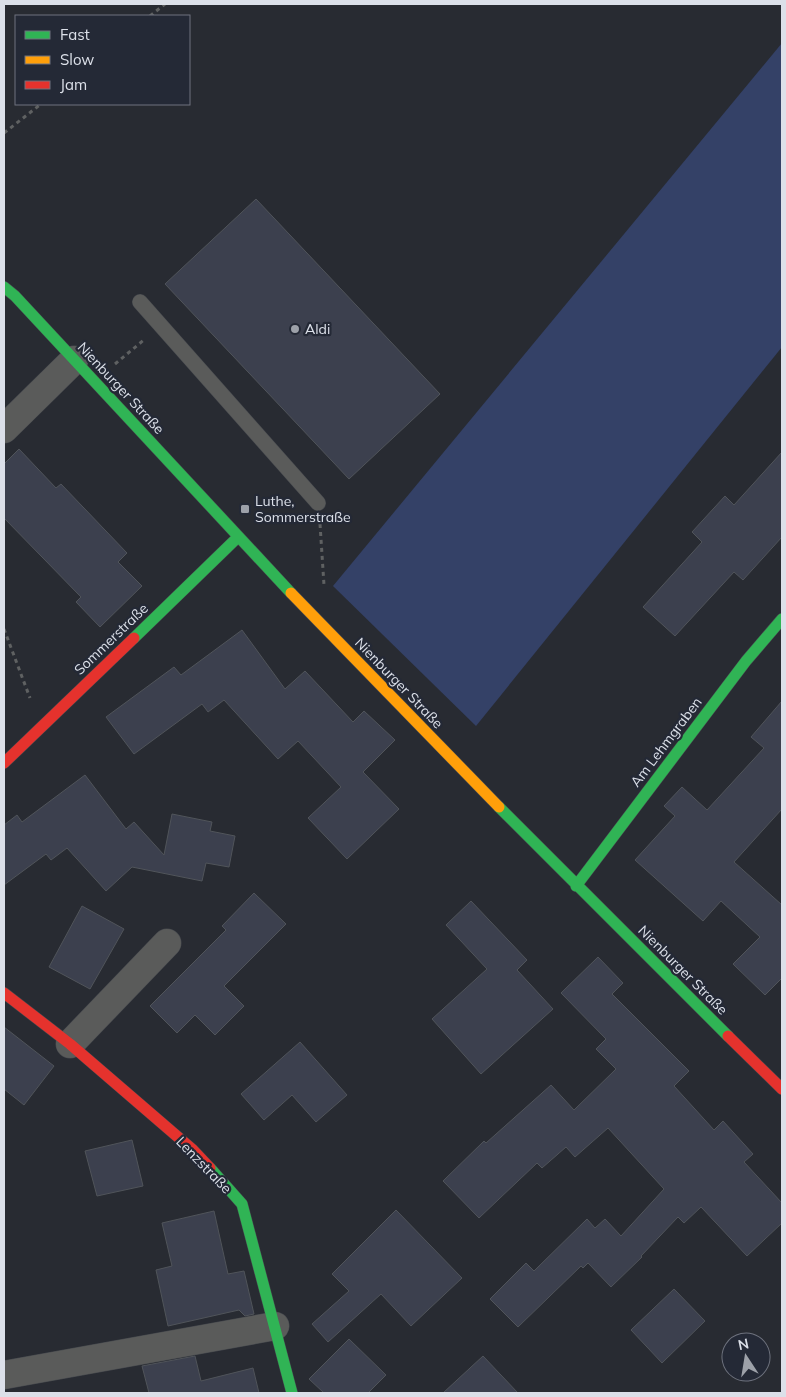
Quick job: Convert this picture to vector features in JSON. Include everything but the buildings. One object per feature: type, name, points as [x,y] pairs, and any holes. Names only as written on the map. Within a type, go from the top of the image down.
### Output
[{"type":"street","name":"Nienburger Straße","points":[[4,287],[15,296],[94,383],[327,630],[576,886],[782,1089]]},
{"type":"street","points":[[4,429],[74,360]]},
{"type":"street","name":"Sommerstraße","points":[[4,763],[238,537]]},
{"type":"street","name":"Am Lehmgraben","points":[[576,886],[746,662],[782,619]]},
{"type":"street","points":[[70,1044],[167,943]]},
{"type":"street","name":"Lenzstraße","points":[[4,993],[70,1044],[193,1150],[242,1204],[292,1393]]},
{"type":"street","points":[[4,1375],[275,1326]]},
{"type":"lane","points":[[140,302],[318,503]]},
{"type":"path","points":[[151,15],[165,4]]},
{"type":"path","points":[[4,133],[40,105]]},
{"type":"path","points":[[94,383],[160,324]]},
{"type":"path","points":[[318,503],[327,630]]},
{"type":"path","points":[[4,629],[42,727]]},
{"type":"shaded area","points":[[782,43],[782,347],[476,726],[333,586]]},
{"type":"traffic: fast","points":[[4,287],[15,296],[291,593]]},
{"type":"traffic: fast","points":[[134,638],[238,537]]},
{"type":"traffic: fast","points":[[576,886],[746,661],[782,619]]},
{"type":"traffic: fast","points":[[499,807],[728,1036]]},
{"type":"traffic: fast","points":[[210,1168],[242,1204],[292,1393]]},
{"type":"traffic: slow","points":[[291,593],[499,807]]},
{"type":"traffic: jam","points":[[4,763],[134,638]]},
{"type":"traffic: jam","points":[[4,993],[70,1044],[193,1150],[210,1168]]},
{"type":"traffic: jam","points":[[728,1036],[782,1089]]},
{"type":"place","name":"Aldi","points":[[295,329]]},
{"type":"place","name":"Luthe, Sommerstraße","points":[[245,509]]}]
